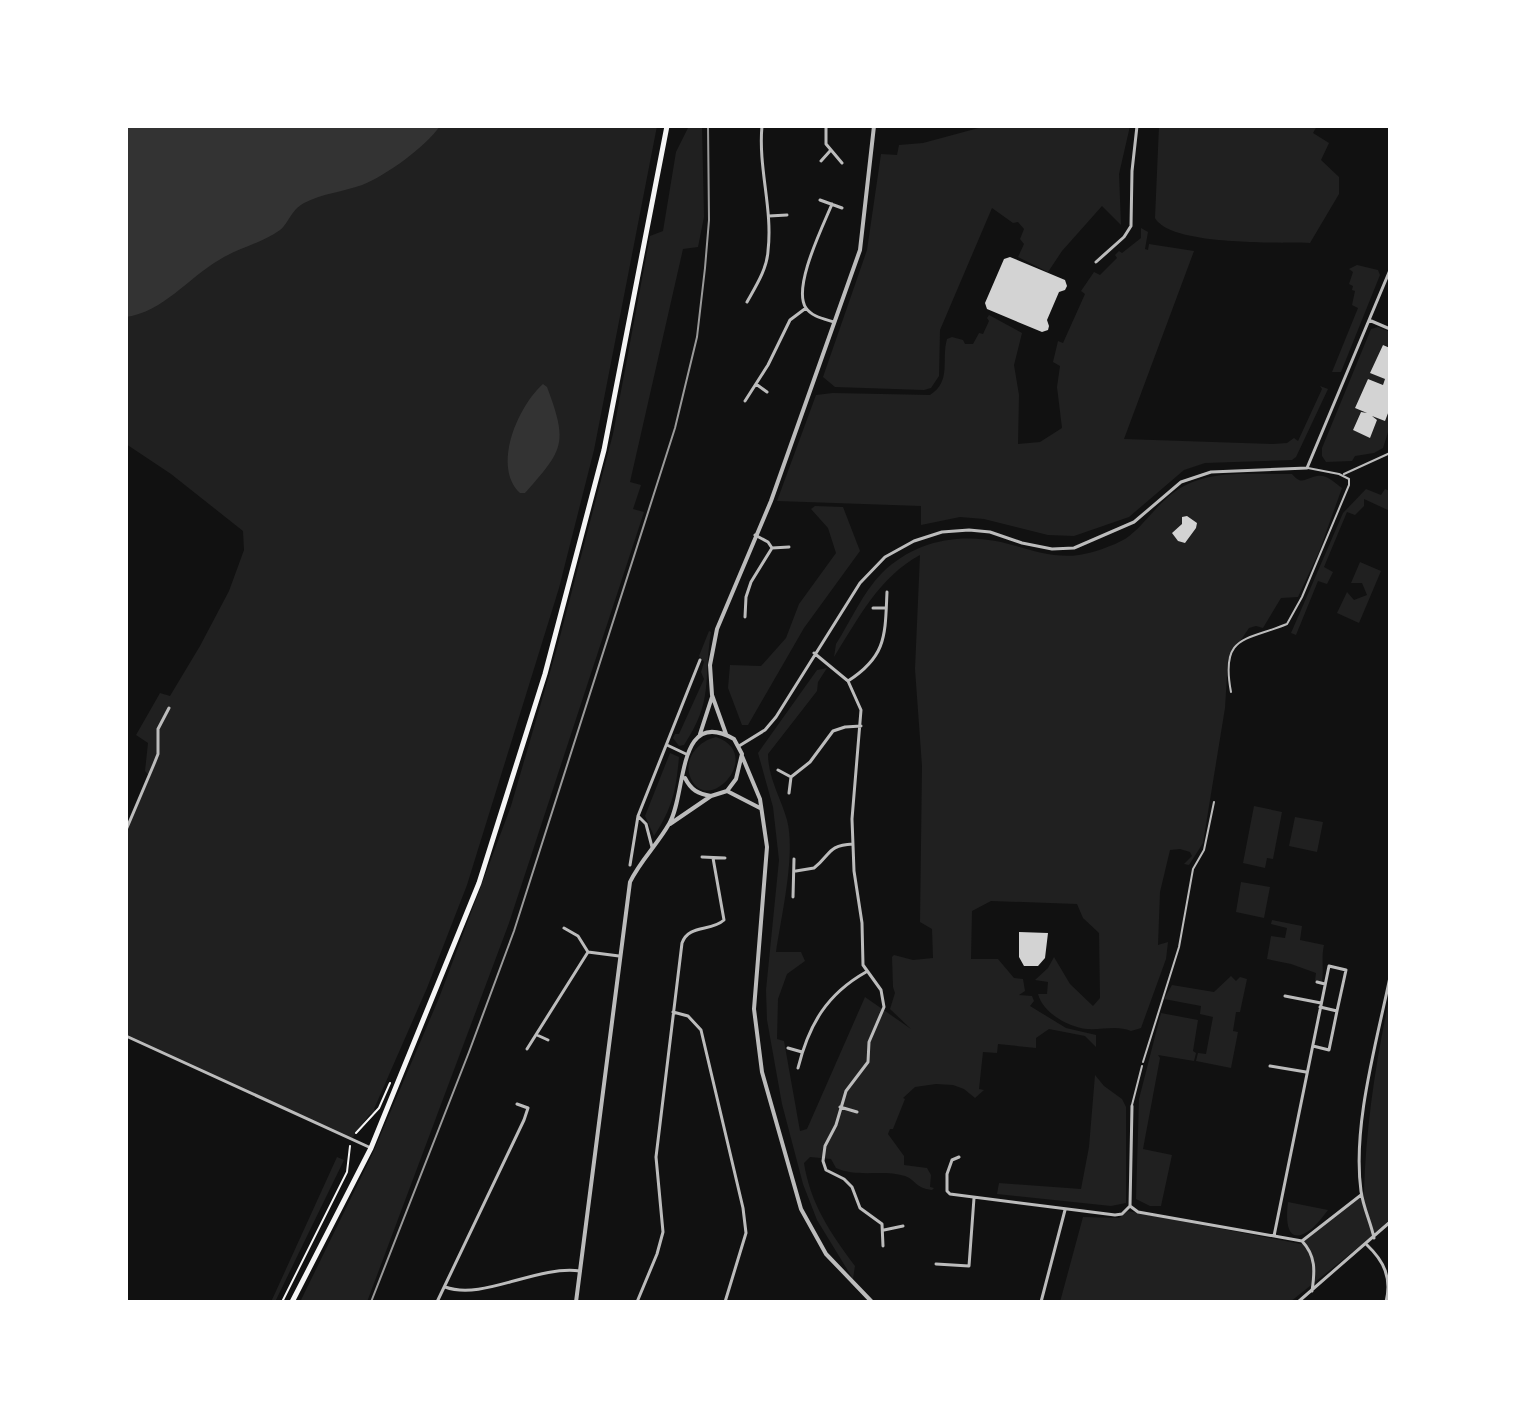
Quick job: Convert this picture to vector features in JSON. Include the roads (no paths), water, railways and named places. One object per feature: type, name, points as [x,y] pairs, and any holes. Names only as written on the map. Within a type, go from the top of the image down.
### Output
[{"type":"main road","points":[[292,1302],[371,1148],[479,883],[545,674],[604,450],[667,126]]},
{"type":"street","points":[[747,302],[766,265],[769,216],[763,177],[762,126]]},
{"type":"street","points":[[826,126],[826,144],[842,163]]},
{"type":"street","points":[[726,734],[712,695],[710,665],[717,629],[771,501],[860,250],[874,126]]},
{"type":"street","points":[[1096,262],[1124,237],[1131,226],[1137,126]]},
{"type":"street","points":[[821,161],[830,151]]},
{"type":"street","points":[[820,200],[842,208]]},
{"type":"street","points":[[832,204],[811,255],[802,292],[806,308],[812,314],[834,322]]},
{"type":"street","points":[[769,216],[787,215]]},
{"type":"street","points":[[738,746],[770,724],[860,583],[885,557],[914,541],[942,532],[969,530],[990,532],[1052,549],[1074,548],[1121,529],[1181,482],[1211,472],[1307,468],[1390,270]]},
{"type":"street","points":[[745,401],[790,320],[806,308]]},
{"type":"street","points":[[1369,320],[1390,329]]},
{"type":"street","points":[[756,384],[767,392]]},
{"type":"street","points":[[755,535],[772,548]]},
{"type":"street","points":[[772,548],[789,547]]},
{"type":"street","points":[[745,617],[751,582],[772,548]]},
{"type":"street","points":[[848,681],[865,670],[879,652],[887,592]]},
{"type":"street","points":[[873,608],[886,608]]},
{"type":"street","points":[[814,653],[848,681],[861,710],[854,783],[853,844],[862,923],[862,956],[866,972],[881,990],[884,1007],[869,1042],[868,1062],[846,1091],[836,1125],[825,1146],[823,1161],[826,1170],[852,1187],[860,1208],[878,1220],[884,1230],[883,1246]]},
{"type":"street","points":[[630,865],[638,816],[700,660]]},
{"type":"street","points":[[576,1302],[630,882],[670,824],[679,801],[686,754],[700,734],[712,695]]},
{"type":"street","points":[[126,830],[158,754],[158,729],[169,708]]},
{"type":"street","points":[[789,793],[791,777],[810,762],[833,731],[861,726]]},
{"type":"street","points":[[700,734],[714,732],[734,739],[762,810],[767,881],[754,1009],[762,1072],[801,1209],[826,1254],[872,1302]]},
{"type":"street","points":[[667,745],[686,754]]},
{"type":"street","points":[[670,824],[711,796],[727,791],[736,779],[742,754]]},
{"type":"street","points":[[778,770],[791,777]]},
{"type":"street","points":[[684,776],[689,787],[699,794],[711,796]]},
{"type":"street","points":[[727,791],[762,810]]},
{"type":"street","points":[[638,816],[646,824],[652,847]]},
{"type":"street","points":[[796,871],[814,868],[828,850],[853,844]]},
{"type":"street","points":[[702,857],[725,858]]},
{"type":"street","points":[[637,1302],[663,1232],[656,1157],[685,936],[724,920],[713,858]]},
{"type":"street","points":[[793,897],[794,859]]},
{"type":"street","points":[[564,928],[578,936],[588,952]]},
{"type":"street","points":[[588,952],[619,956]]},
{"type":"street","points":[[527,1049],[588,952]]},
{"type":"street","points":[[1274,1236],[1311,1046],[1329,966],[1346,970],[1329,1050],[1311,1046]]},
{"type":"street","points":[[798,1068],[817,1019],[836,991],[866,972]]},
{"type":"street","points":[[1374,1238],[1361,1195],[1358,1163],[1367,1090],[1390,977]]},
{"type":"street","points":[[1317,982],[1325,984]]},
{"type":"street","points":[[1285,996],[1337,1011]]},
{"type":"street","points":[[673,1012],[688,1016],[701,1030],[743,1208],[746,1233],[725,1302]]},
{"type":"street","points":[[536,1034],[548,1040]]},
{"type":"street","points":[[126,1036],[371,1148]]},
{"type":"street","points":[[788,1048],[802,1052]]},
{"type":"street","points":[[1270,1066],[1306,1072]]},
{"type":"street","points":[[437,1302],[524,1120],[528,1108],[517,1104]]},
{"type":"street","points":[[959,1157],[952,1160],[947,1174],[947,1191],[950,1194],[1065,1210],[1122,1214],[1130,1206],[1132,1106]]},
{"type":"street","points":[[840,1107],[857,1112]]},
{"type":"street","points":[[1302,1241],[1361,1195]]},
{"type":"street","points":[[936,1264],[969,1266],[974,1198]]},
{"type":"street","points":[[1130,1206],[1138,1212],[1302,1241],[1313,1256],[1312,1291]]},
{"type":"street","points":[[1041,1302],[1065,1210]]},
{"type":"street","points":[[1298,1302],[1390,1222]]},
{"type":"street","points":[[884,1230],[903,1226]]},
{"type":"street","points":[[1367,1245],[1385,1266],[1388,1279],[1386,1302]]},
{"type":"street","points":[[445,1287],[464,1292],[556,1269],[580,1271]]},
{"type":"lane","points":[[1343,475],[1390,453]]},
{"type":"lane","points":[[1231,692],[1227,672],[1234,649],[1243,638],[1287,624],[1302,597],[1349,485],[1349,479],[1343,475],[1307,468]]},
{"type":"lane","points":[[1132,1106],[1179,947],[1193,869],[1204,850],[1214,802]]},
{"type":"railway","points":[[371,1302],[514,931],[675,428],[697,337],[705,268],[709,220],[708,126]]}]
